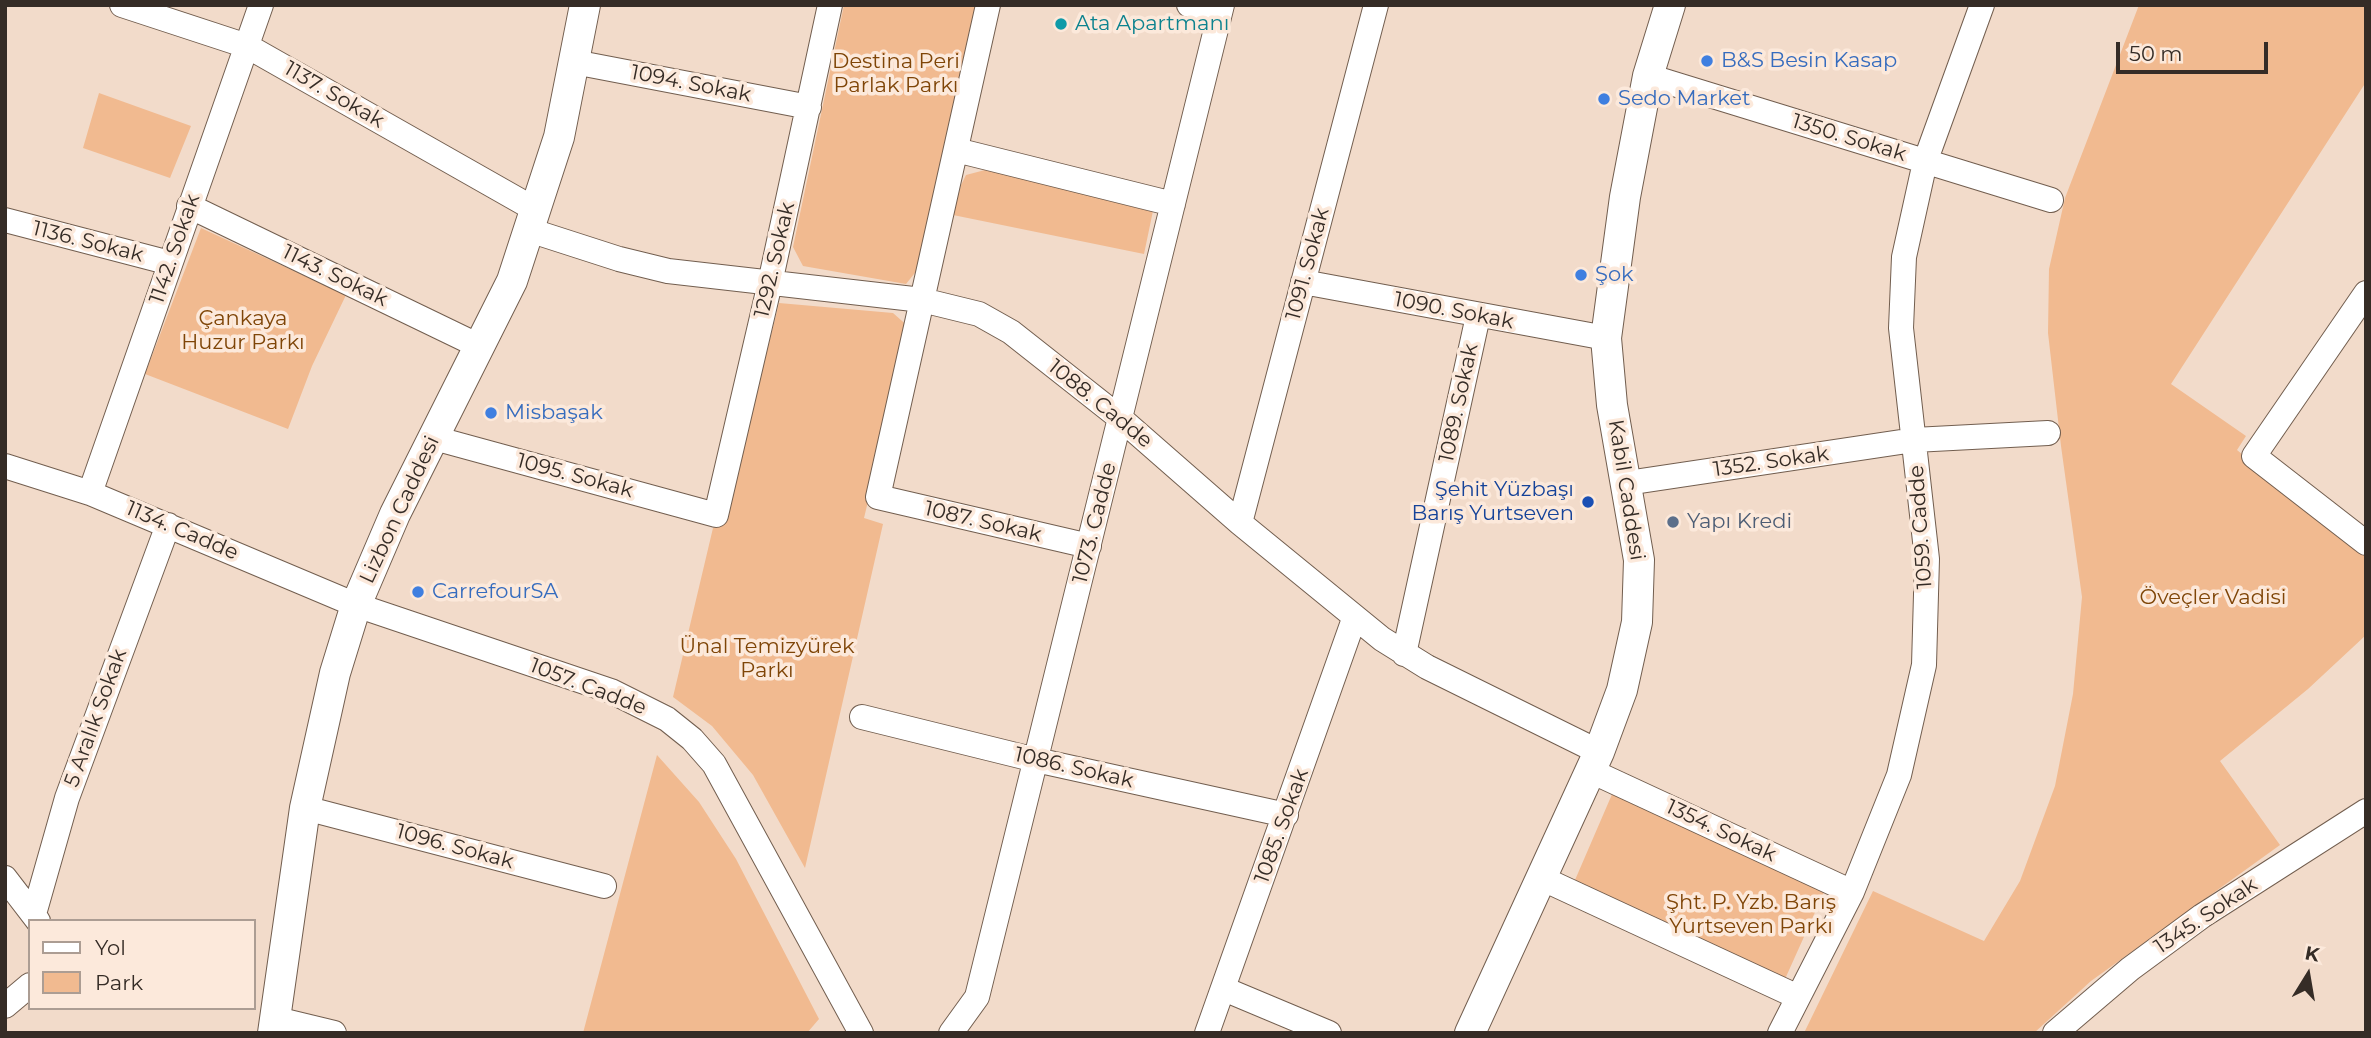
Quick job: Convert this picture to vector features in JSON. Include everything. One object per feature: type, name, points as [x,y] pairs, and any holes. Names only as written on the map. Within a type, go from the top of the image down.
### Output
[{"type":"main road","name":"Lizbon Caddesi","points":[[275,1026],[305,808],[335,673],[356,605],[395,514],[512,281],[559,137],[585,5]]},
{"type":"main road","name":"Kabil Caddesi","points":[[1470,1033],[1595,761],[1622,690],[1637,622],[1639,561],[1612,405],[1606,338],[1625,197],[1648,76],[1670,5]]},
{"type":"street","name":"1137. Sokak","points":[[121,5],[247,46],[532,220]]},
{"type":"street","name":"1142. Sokak","points":[[90,494],[261,5]]},
{"type":"street","name":"1292. Sokak","points":[[716,515],[830,5]]},
{"type":"street","points":[[922,300],[988,5]]},
{"type":"street","points":[[1189,5],[1221,9]]},
{"type":"street","name":"1091. Sokak","points":[[1240,523],[1376,5]]},
{"type":"street","name":"1059. Cadde","points":[[1780,1033],[1852,892],[1899,775],[1924,664],[1927,559],[1901,328],[1905,257],[1925,162],[1982,5]]},
{"type":"street","name":"1073. Cadde","points":[[951,1033],[977,997],[1221,9]]},
{"type":"street","name":"1094. Sokak","points":[[574,62],[809,107]]},
{"type":"street","name":"1350. Sokak","points":[[1648,76],[2051,200]]},
{"type":"street","points":[[956,150],[1173,204]]},
{"type":"street","name":"1143. Sokak","points":[[190,206],[481,347]]},
{"type":"street","name":"1136. Sokak","points":[[5,220],[170,263]]},
{"type":"street","name":"1088. Cadde","points":[[532,220],[619,259],[668,271],[922,300],[979,314],[1011,332],[1120,418],[1354,619],[1404,654],[1595,761]]},
{"type":"street","name":"1090. Sokak","points":[[1303,282],[1606,338]]},
{"type":"street","points":[[2366,293],[2254,456],[2366,543]]},
{"type":"street","name":"1087. Sokak","points":[[922,300],[878,497],[1089,546]]},
{"type":"street","name":"1089. Sokak","points":[[1404,654],[1478,316]]},
{"type":"street","name":"1352. Sokak","points":[[1627,483],[1914,440],[2048,433]]},
{"type":"street","name":"1095. Sokak","points":[[433,438],[716,515]]},
{"type":"street","name":"1134. Cadde","points":[[5,466],[90,494],[356,605]]},
{"type":"street","name":"5 Aralık Sokak","points":[[36,918],[67,799],[168,525]]},
{"type":"street","name":"1057. Cadde","points":[[356,605],[611,691],[667,719],[692,739],[714,764],[729,789],[861,1033]]},
{"type":"street","name":"1085. Sokak","points":[[1207,1033],[1354,619]]},
{"type":"street","name":"1086. Sokak","points":[[862,717],[1036,760],[1286,815]]},
{"type":"street","name":"1354. Sokak","points":[[1595,761],[1852,892]]},
{"type":"street","name":"1096. Sokak","points":[[305,808],[604,886]]},
{"type":"street","name":"1345. Sokak","points":[[2055,1033],[2130,969],[2203,916],[2366,811]]},
{"type":"street","points":[[5,878],[36,918]]},
{"type":"street","points":[[1541,878],[1798,997]]},
{"type":"street","points":[[5,1006],[28,987]]},
{"type":"street","points":[[1224,989],[1329,1033]]},
{"type":"street","points":[[275,1026],[334,1033]]},
{"type":"green space","name":"Destina Peri Parlak Parkı","points":[[844,5],[980,5],[918,269],[906,284],[803,266],[793,247]]},
{"type":"green space","name":"Öveçler Vadisi","points":[[2139,5],[2366,5],[2366,82],[2171,384],[2246,436],[2237,450],[2366,557],[2366,635],[2308,689],[2220,761],[2280,845],[2091,981],[2034,1033],[1804,1033],[1873,891],[1984,941],[2020,881],[2055,786],[2073,694],[2082,597],[2048,333],[2049,269],[2065,198]]},
{"type":"green space","points":[[99,93],[191,126],[170,178],[83,148]]},
{"type":"green space","points":[[985,170],[1154,206],[1144,254],[953,215],[966,175]]},
{"type":"green space","name":"Çankaya Huzur Parkı","points":[[201,228],[346,295],[312,366],[288,429],[145,374]]},
{"type":"green space","name":"Ünal Temizyürek Parkı","points":[[779,303],[893,313],[910,328],[864,518],[883,524],[805,868],[753,775],[712,726],[673,697],[713,528],[724,524]]},
{"type":"green space","points":[[657,755],[699,802],[736,859],[819,1019],[807,1033],[583,1033]]},
{"type":"green space","name":"Şht. P. Yzb. Barış Yurtseven Parkı","points":[[1613,792],[1825,890],[1781,988],[1572,887]]},
{"type":"place","name":"Ata Apartmanı","points":[[1061,24]]},
{"type":"place","name":"B&S Besin Kasap","points":[[1707,61]]},
{"type":"place","name":"Sedo Market","points":[[1604,99]]},
{"type":"place","name":"Şok","points":[[1581,275]]},
{"type":"place","name":"Misbaşak","points":[[491,413]]},
{"type":"place","name":"Şehit Yüzbaşı Barış Yurtseven","points":[[1588,502]]},
{"type":"place","name":"Yapı Kredi","points":[[1673,522]]},
{"type":"place","name":"CarrefourSA","points":[[418,592]]}]
